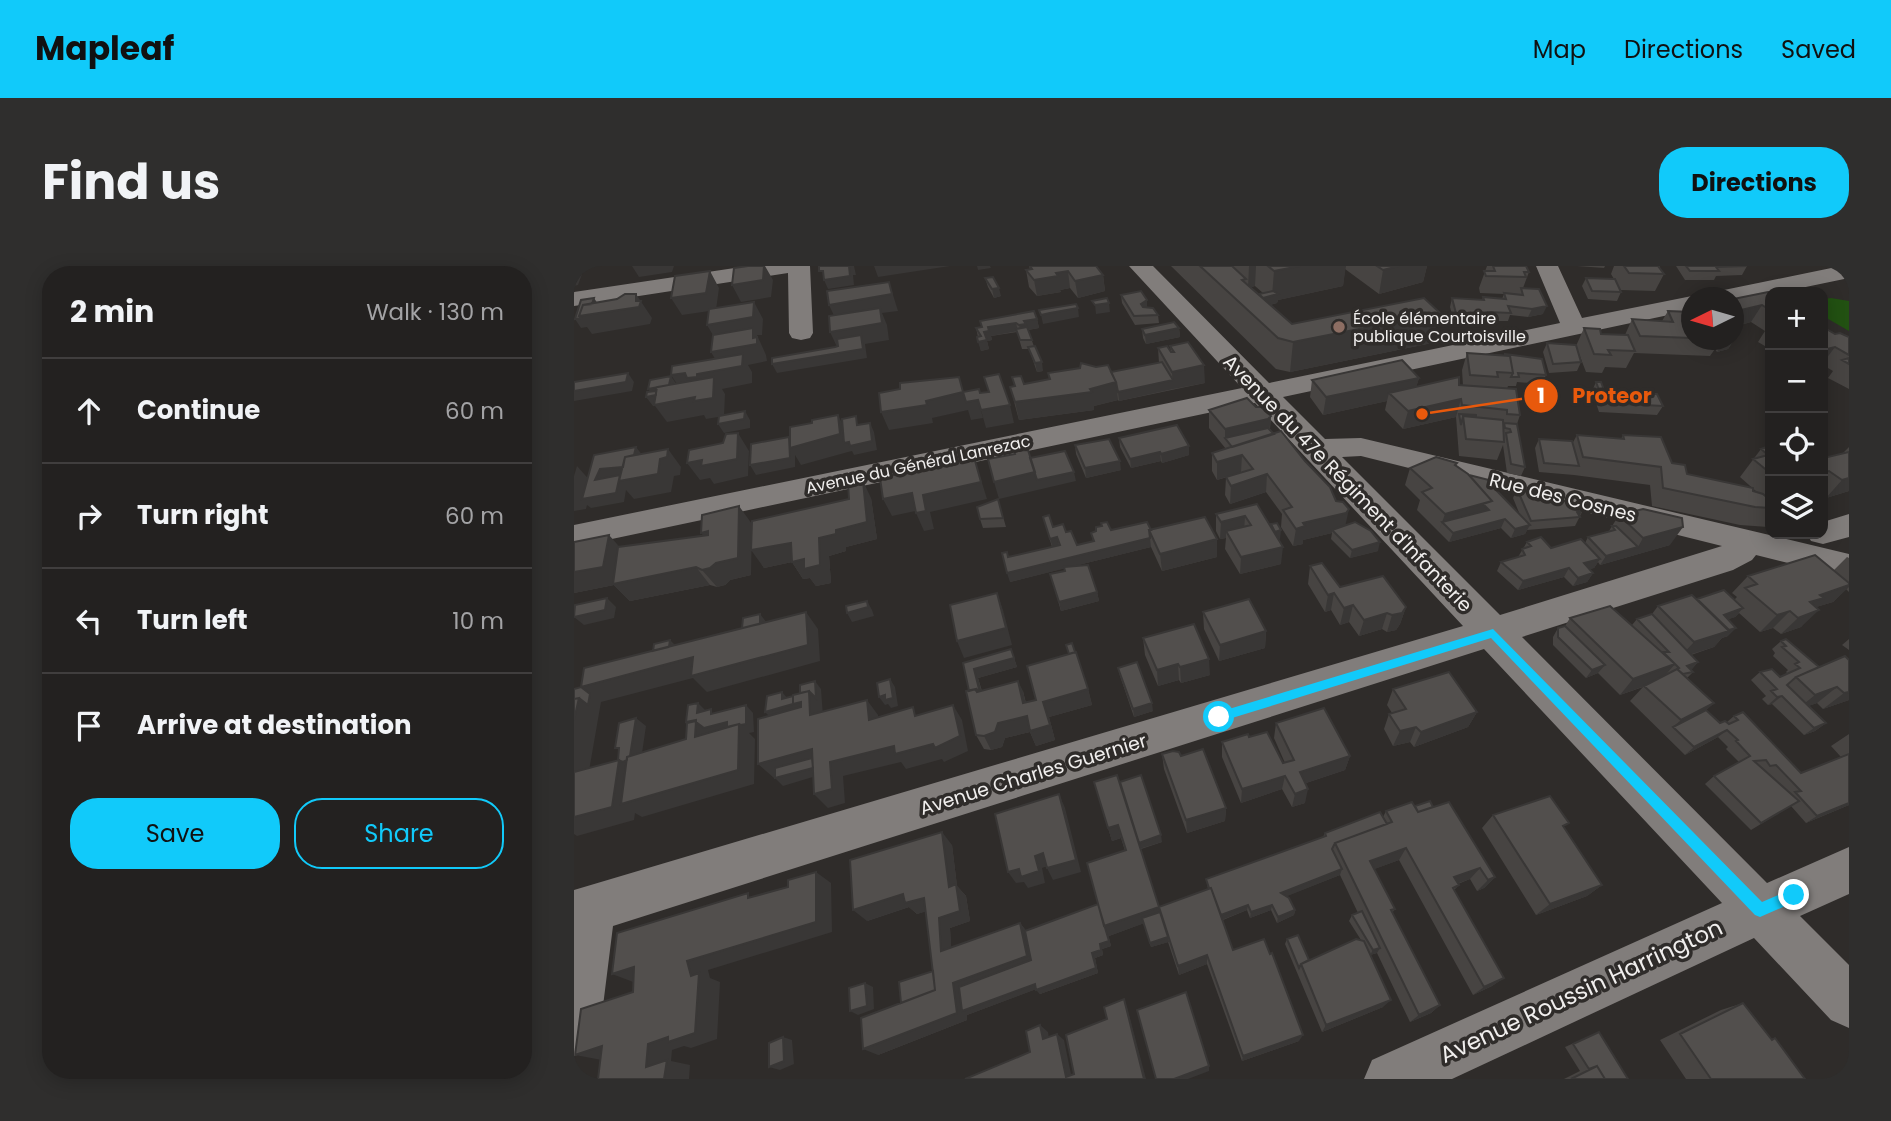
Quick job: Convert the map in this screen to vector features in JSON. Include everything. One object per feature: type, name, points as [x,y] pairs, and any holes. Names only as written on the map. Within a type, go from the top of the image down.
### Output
[{"type":"street","points":[[574,299],[793,266]]},
{"type":"street","points":[[799,266],[802,333]]},
{"type":"street","name":"Avenue du 47e Régiment d'Infanterie","points":[[1140,266],[1849,1002]]},
{"type":"street","points":[[1547,266],[1574,328]]},
{"type":"street","points":[[1744,295],[1764,293],[1783,274],[1826,275],[1849,271]]},
{"type":"street","points":[[1826,275],[1849,287]]},
{"type":"street","name":"Avenue du Général Lanrezac","points":[[574,536],[1681,305]]},
{"type":"street","name":"Rue des Cosnes","points":[[1317,448],[1360,447],[1849,566]]},
{"type":"street","points":[[1828,531],[1849,525]]},
{"type":"street","points":[[1786,551],[1787,544],[1802,539]]},
{"type":"street","name":"Avenue Charles Guernier","points":[[583,912],[1721,561],[1740,552],[1747,542]]},
{"type":"street","name":"Avenue Roussin Harrington","points":[[1391,1079],[1849,870]]},
{"type":"street","points":[[574,1030],[583,912]]},
{"type":"green space","points":[[1828,298],[1849,301],[1849,331],[1828,319]]},
{"type":"building","points":[[764,266],[763,280],[732,285],[734,268]]},
{"type":"building","points":[[819,266],[849,266],[850,276],[824,280]]},
{"type":"building","points":[[1030,266],[1096,266],[1103,275],[1075,281],[1068,271],[1056,273],[1058,276],[1034,280],[1026,270],[1032,269]]},
{"type":"building","points":[[1200,266],[1232,266],[1246,279],[1242,280],[1292,324],[1424,298],[1440,313],[1293,342],[1278,338]]},
{"type":"building","points":[[1268,266],[1300,266],[1274,271]]},
{"type":"building","points":[[1377,266],[1399,266],[1383,270]]},
{"type":"building","points":[[1493,266],[1526,266],[1529,272],[1524,272],[1526,277],[1486,276],[1484,271],[1495,271]]},
{"type":"building","points":[[1624,266],[1658,266],[1664,274],[1629,273]]},
{"type":"building","points":[[1686,266],[1747,266],[1716,267],[1719,271],[1690,271]]},
{"type":"building","points":[[710,271],[706,293],[671,298],[675,276]]},
{"type":"building","points":[[993,277],[999,288],[992,289],[985,278]]},
{"type":"building","points":[[1586,278],[1615,279],[1621,292],[1592,291]]},
{"type":"building","points":[[889,282],[892,294],[829,305],[827,291]]},
{"type":"building","points":[[1521,288],[1539,289],[1547,306],[1532,309],[1508,306],[1511,313],[1488,312],[1489,315],[1457,317],[1452,298],[1506,299],[1504,293],[1523,295]]},
{"type":"building","points":[[1141,291],[1147,300],[1141,304],[1143,307],[1153,308],[1158,315],[1134,316],[1121,295]]},
{"type":"building","points":[[1273,291],[1278,294],[1263,298],[1259,294]]},
{"type":"building","points":[[1765,293],[1765,307],[1762,305],[1744,309],[1744,297]]},
{"type":"building","points":[[625,294],[636,294],[636,301],[641,301],[639,307],[579,316],[583,305],[617,299]]},
{"type":"building","points":[[594,298],[592,304],[583,305],[579,316],[581,318],[575,319],[581,300]]},
{"type":"building","points":[[1107,298],[1109,303],[1095,305],[1092,301]]},
{"type":"building","points":[[754,302],[753,317],[707,325],[709,309]]},
{"type":"building","points":[[1076,304],[1078,308],[1041,315],[1039,310]]},
{"type":"building","points":[[880,308],[882,323],[830,332],[829,316]]},
{"type":"building","points":[[1034,311],[1037,319],[1024,321],[1026,324],[988,327],[989,331],[984,332],[987,340],[978,342],[977,337],[981,336],[976,328],[982,327],[980,321]]},
{"type":"building","points":[[1668,311],[1681,312],[1681,338],[1640,336],[1632,319],[1673,322]]},
{"type":"building","points":[[1174,322],[1179,328],[1145,335],[1142,329]]},
{"type":"building","points":[[1027,327],[1032,340],[1020,340],[1016,329]]},
{"type":"building","points":[[753,328],[753,338],[757,337],[757,344],[711,352],[713,335]]},
{"type":"building","points":[[1584,328],[1600,329],[1601,334],[1628,335],[1635,351],[1608,350],[1611,355],[1594,354]]},
{"type":"building","points":[[1828,330],[1849,337],[1849,355],[1835,347],[1828,349]]},
{"type":"building","points":[[861,335],[863,349],[772,364],[772,358],[835,347],[838,346],[837,339]]},
{"type":"building","points":[[1188,342],[1204,365],[1172,372],[1158,348],[1167,346],[1174,352],[1170,346]]},
{"type":"building","points":[[1547,343],[1576,345],[1581,362],[1553,364]]},
{"type":"building","points":[[1035,346],[1042,362],[1035,363],[1028,347]]},
{"type":"building","points":[[1467,353],[1510,356],[1513,373],[1497,372],[1498,377],[1470,375]]},
{"type":"building","points":[[743,354],[742,366],[697,374],[697,377],[687,378],[685,373],[671,375],[672,366]]},
{"type":"building","points":[[1505,354],[1542,359],[1546,375],[1518,373],[1519,377],[1511,377],[1513,373],[1510,356]]},
{"type":"building","points":[[1402,360],[1419,378],[1326,397],[1312,380]]},
{"type":"building","points":[[1162,362],[1173,380],[1118,392],[1111,372]]},
{"type":"building","points":[[1081,363],[1096,367],[1108,365],[1116,382],[1090,389],[1092,392],[1015,402],[1010,387],[1015,386],[1012,377],[1021,376],[1024,384],[1050,379],[1048,373],[1080,368]]},
{"type":"building","points":[[628,373],[626,382],[574,391],[574,382]]},
{"type":"building","points":[[999,374],[1010,405],[981,410],[978,400],[966,402],[963,392],[979,389],[980,393],[989,392],[984,377]]},
{"type":"building","points":[[671,376],[669,385],[648,389],[650,380]]},
{"type":"building","points":[[714,377],[713,398],[694,401],[695,397],[654,405],[657,387]]},
{"type":"building","points":[[959,377],[963,392],[926,401],[927,405],[881,412],[879,393],[900,389],[900,383]]},
{"type":"building","points":[[1459,377],[1459,385],[1516,389],[1520,415],[1507,414],[1507,410],[1462,405],[1461,399],[1408,411],[1389,393]]},
{"type":"building","points":[[1596,382],[1601,382],[1605,393],[1657,394],[1663,406],[1604,403]]},
{"type":"building","points":[[656,391],[656,395],[646,397],[647,392]]},
{"type":"building","points":[[1247,398],[1271,416],[1225,429],[1209,410]]},
{"type":"building","points":[[745,411],[744,419],[718,424],[719,416]]},
{"type":"building","points":[[1459,414],[1476,417],[1463,416],[1461,425]]},
{"type":"building","points":[[838,415],[840,434],[790,448],[790,427]]},
{"type":"building","points":[[856,416],[857,425],[870,423],[872,441],[850,446],[849,442],[844,443],[842,419]]},
{"type":"building","points":[[1463,416],[1503,420],[1504,442],[1466,439]]},
{"type":"building","points":[[1504,423],[1517,424],[1525,467],[1511,464],[1506,433],[1511,432],[1505,428]]},
{"type":"building","points":[[1177,425],[1189,446],[1161,454],[1160,452],[1130,459],[1119,438]]},
{"type":"building","points":[[1268,428],[1274,434],[1232,447],[1225,438]]},
{"type":"building","points":[[1281,431],[1330,487],[1336,501],[1343,502],[1349,509],[1346,513],[1303,523],[1305,526],[1296,529],[1283,510],[1292,507],[1267,474],[1231,486],[1226,477],[1253,469],[1242,455],[1217,462],[1212,453]]},
{"type":"building","points":[[738,433],[737,459],[701,466],[702,460],[687,463],[689,450],[723,443],[726,434]]},
{"type":"building","points":[[1577,435],[1624,439],[1623,435],[1661,437],[1672,463],[1685,465],[1687,474],[1753,488],[1753,491],[1765,496],[1765,508],[1663,488],[1661,467],[1583,457]]},
{"type":"building","points":[[789,437],[790,458],[750,465],[751,444]]},
{"type":"building","points":[[1109,439],[1120,461],[1085,468],[1075,445]]},
{"type":"building","points":[[1539,439],[1572,441],[1579,466],[1544,463]]},
{"type":"building","points":[[636,447],[634,455],[625,457],[623,467],[600,469],[595,480],[620,475],[616,493],[582,499],[594,455]]},
{"type":"building","points":[[668,449],[667,457],[660,459],[658,474],[619,481],[625,457]]},
{"type":"building","points":[[1028,450],[1035,472],[994,482],[988,459]]},
{"type":"building","points":[[1065,451],[1074,472],[1037,480],[1030,458]]},
{"type":"building","points":[[1849,452],[1849,478],[1842,480],[1828,471],[1828,457]]},
{"type":"building","points":[[1765,456],[1765,469],[1753,459]]},
{"type":"building","points":[[974,457],[981,482],[923,495],[926,511],[916,513],[912,493],[883,499],[880,478]]},
{"type":"building","points":[[1436,457],[1457,463],[1455,465],[1468,474],[1492,501],[1445,514],[1422,492],[1432,488],[1410,468]]},
{"type":"building","points":[[1469,475],[1493,481],[1495,489],[1530,525],[1515,529],[1505,519],[1453,533],[1442,522],[1489,510],[1483,504],[1492,501]]},
{"type":"building","points":[[863,481],[867,522],[836,530],[836,534],[819,538],[820,565],[804,569],[804,559],[792,562],[791,543],[751,550],[752,521],[849,499],[848,484]]},
{"type":"building","points":[[1517,489],[1585,506],[1577,512],[1580,517],[1531,521]]},
{"type":"building","points":[[998,499],[1003,518],[980,519],[977,507]]},
{"type":"building","points":[[1257,504],[1283,547],[1241,557],[1226,531],[1251,525],[1245,516],[1221,522],[1216,514]]},
{"type":"building","points":[[739,506],[738,558],[716,563],[702,570],[696,567],[613,584],[618,547],[708,535],[708,531],[701,533],[702,515]]},
{"type":"building","points":[[1643,509],[1682,518],[1683,527],[1643,538],[1619,515]]},
{"type":"building","points":[[1049,515],[1053,527],[1063,524],[1066,532],[1071,531],[1077,545],[1094,541],[1091,533],[1096,531],[1096,527],[1102,526],[1101,523],[1107,522],[1111,530],[1147,522],[1151,530],[1150,538],[1007,573],[1002,553],[1007,552],[1008,557],[1060,545],[1057,537],[1050,539],[1043,517]]},
{"type":"building","points":[[1205,517],[1217,539],[1160,554],[1149,530]]},
{"type":"building","points":[[1355,522],[1371,531],[1380,542],[1352,550],[1332,530]]},
{"type":"building","points":[[1277,523],[1281,530],[1275,532],[1271,524]]},
{"type":"building","points":[[1612,526],[1616,526],[1638,547],[1606,556],[1588,537],[1615,530]]},
{"type":"building","points":[[609,535],[603,567],[574,572],[574,542]]},
{"type":"building","points":[[1541,537],[1551,548],[1581,539],[1600,559],[1584,563],[1593,573],[1578,578],[1569,568],[1523,581],[1501,562],[1525,555],[1522,549],[1531,546],[1527,542]]},
{"type":"building","points":[[1815,555],[1849,583],[1820,595],[1824,598],[1810,602],[1819,610],[1798,618],[1790,611],[1777,615],[1745,588],[1757,584],[1748,576]]},
{"type":"building","points":[[1322,563],[1340,587],[1383,576],[1406,607],[1402,613],[1387,613],[1364,620],[1353,605],[1344,608],[1334,593],[1328,595],[1310,566]]},
{"type":"building","points":[[1088,565],[1097,592],[1059,602],[1050,574],[1065,571],[1064,567]]},
{"type":"building","points":[[1724,590],[1743,608],[1724,615],[1736,628],[1729,630],[1697,599]]},
{"type":"building","points":[[997,593],[1006,628],[957,641],[950,605]]},
{"type":"building","points":[[1692,595],[1729,631],[1694,642],[1658,606]]},
{"type":"building","points":[[607,598],[605,610],[574,617],[575,605]]},
{"type":"building","points":[[1249,599],[1266,631],[1220,645],[1203,612]]},
{"type":"building","points":[[867,601],[868,607],[847,613],[846,606]]},
{"type":"building","points":[[1610,606],[1675,664],[1633,679],[1570,618]]},
{"type":"building","points":[[806,612],[808,645],[691,676],[693,657],[581,687],[584,668]]},
{"type":"building","points":[[760,614],[760,624],[742,628],[743,618]]},
{"type":"building","points":[[1652,614],[1698,662],[1687,666],[1693,672],[1683,674],[1677,669],[1679,668],[1663,652],[1669,652],[1637,619]]},
{"type":"building","points":[[1194,624],[1209,659],[1157,670],[1143,638]]},
{"type":"building","points":[[1565,626],[1605,665],[1592,670],[1558,637],[1558,628]]},
{"type":"building","points":[[1786,639],[1819,667],[1796,677],[1787,685],[1826,723],[1814,728],[1782,696],[1777,697],[1771,691],[1777,689],[1760,672],[1772,669],[1780,677],[1800,668],[1795,664],[1799,662],[1782,647],[1786,646],[1781,641]]},
{"type":"building","points":[[670,640],[669,647],[653,651],[654,644]]},
{"type":"building","points":[[1072,643],[1075,652],[1069,654],[1066,645]]},
{"type":"building","points":[[1011,649],[1014,658],[974,669],[979,689],[969,691],[963,663]]},
{"type":"building","points":[[1076,652],[1088,689],[1043,702],[1050,725],[1030,731],[1027,716],[998,723],[995,732],[984,736],[976,735],[966,691],[976,689],[977,692],[1018,681],[1023,703],[1036,700],[1027,666]]},
{"type":"building","points":[[1845,656],[1849,660],[1849,692],[1844,693],[1837,687],[1815,695],[1796,677]]},
{"type":"building","points":[[1137,662],[1152,703],[1133,709],[1118,668]]},
{"type":"building","points":[[1677,669],[1714,703],[1681,720],[1644,686]]},
{"type":"building","points":[[1449,672],[1477,712],[1421,732],[1416,727],[1400,731],[1389,714],[1406,709],[1393,689]]},
{"type":"building","points":[[890,679],[893,698],[885,700],[885,695],[879,697],[877,683]]},
{"type":"building","points":[[815,681],[816,698],[809,691],[800,693],[800,685]]},
{"type":"building","points":[[581,687],[590,694],[588,705],[579,698],[574,699],[574,689]]},
{"type":"building","points":[[809,691],[810,715],[867,700],[869,720],[913,707],[915,716],[953,705],[960,736],[935,748],[933,744],[895,754],[894,746],[830,762],[832,789],[814,794],[812,749],[758,764],[758,719],[801,707],[801,702],[793,704],[793,695]]},
{"type":"building","points":[[782,692],[782,699],[793,696],[793,704],[765,712],[767,696]]},
{"type":"building","points":[[579,698],[574,720],[574,699]]},
{"type":"building","points":[[698,703],[697,713],[711,709],[711,714],[746,705],[746,724],[727,727],[727,722],[704,728],[696,720],[686,722],[688,705]]},
{"type":"building","points":[[1324,708],[1350,756],[1300,772],[1308,789],[1295,794],[1285,776],[1242,789],[1222,742],[1248,734],[1249,737],[1267,732],[1283,763],[1294,760],[1276,723]]},
{"type":"building","points":[[1706,710],[1720,723],[1725,721],[1729,724],[1738,720],[1734,716],[1743,712],[1801,773],[1849,754],[1849,803],[1817,816],[1795,792],[1801,791],[1776,765],[1770,766],[1766,760],[1754,761],[1799,801],[1761,823],[1714,776],[1750,756],[1736,741],[1738,740],[1727,730],[1694,747],[1673,727]]},
{"type":"building","points":[[636,718],[630,756],[623,762],[618,760],[619,748],[615,748],[619,723]]},
{"type":"building","points":[[696,721],[695,737],[739,724],[738,770],[621,804],[627,757],[686,739],[687,723]]},
{"type":"building","points":[[1203,749],[1226,808],[1186,820],[1162,754],[1173,751],[1179,752],[1181,756]]},
{"type":"building","points":[[812,758],[813,768],[775,778],[775,768]]},
{"type":"building","points":[[619,760],[612,807],[574,817],[574,772]]},
{"type":"building","points":[[1117,775],[1159,907],[1104,926],[1087,863],[1126,850],[1118,825],[1108,828],[1094,782]]},
{"type":"building","points":[[1141,775],[1161,835],[1139,843],[1120,782]]},
{"type":"building","points":[[1059,794],[1076,860],[1047,868],[1043,853],[1035,856],[1039,871],[1021,877],[1019,869],[1008,872],[995,814]]},
{"type":"building","points":[[1550,796],[1569,823],[1563,826],[1602,885],[1550,904],[1493,815]]},
{"type":"building","points":[[1430,801],[1433,807],[1418,812],[1415,806]]},
{"type":"building","points":[[1412,802],[1418,812],[1449,802],[1495,877],[1488,880],[1480,868],[1454,877],[1459,885],[1453,888],[1504,978],[1484,987],[1406,848],[1370,861],[1395,909],[1391,910],[1440,1005],[1419,1015],[1335,843],[1392,822],[1386,811]]},
{"type":"building","points":[[1380,812],[1387,824],[1335,843],[1332,849],[1342,869],[1281,893],[1289,898],[1295,910],[1278,917],[1272,905],[1251,912],[1248,905],[1221,915],[1206,879],[1326,836],[1325,833]]},
{"type":"building","points":[[942,832],[949,887],[956,884],[960,911],[939,918],[941,951],[1020,923],[1027,956],[953,983],[957,1013],[863,1049],[861,1018],[935,990],[924,898],[905,903],[903,894],[853,910],[850,860]]},
{"type":"building","points":[[816,872],[816,922],[687,961],[691,976],[699,973],[695,1033],[668,1042],[668,1037],[648,1044],[646,1067],[667,1060],[664,1079],[598,1079],[602,1046],[575,1055],[581,1009],[633,992],[634,967],[612,974],[617,933],[748,893],[748,898],[788,887],[788,880]]},
{"type":"building","points":[[1211,888],[1233,950],[1264,939],[1270,954],[1272,953],[1303,1035],[1243,1056],[1207,955],[1178,966],[1159,907]]},
{"type":"building","points":[[1098,904],[1109,941],[1100,944],[1101,950],[1092,953],[1096,968],[1036,990],[1035,984],[962,1011],[959,987],[1031,960],[1025,931]]},
{"type":"building","points":[[1362,911],[1380,948],[1373,950],[1352,915]]},
{"type":"building","points":[[1160,912],[1168,937],[1150,943],[1142,918]]},
{"type":"building","points":[[1298,935],[1309,960],[1299,968],[1287,939]]},
{"type":"building","points":[[1356,939],[1364,941],[1391,1000],[1326,1025],[1301,964]]},
{"type":"building","points":[[933,971],[935,990],[901,1003],[899,982]]},
{"type":"building","points":[[865,983],[867,1006],[850,1011],[849,988]]},
{"type":"building","points":[[1186,992],[1209,1066],[1174,1079],[1156,1079],[1137,1010]]},
{"type":"building","points":[[1124,999],[1144,1079],[965,1079],[1030,1052],[1026,1031],[1040,1025],[1043,1039],[1057,1034],[1066,1077],[1074,1074],[1066,1035],[1107,1019],[1104,1007]]},
{"type":"building","points":[[1743,1003],[1772,1040],[1775,1038],[1805,1079],[1711,1079],[1680,1034]]},
{"type":"building","points":[[1599,1032],[1628,1079],[1605,1079],[1597,1066],[1589,1069],[1573,1044]]},
{"type":"building","points":[[783,1037],[784,1061],[769,1067],[769,1043]]},
{"type":"building","points":[[1597,1066],[1605,1079],[1571,1079]]},
{"type":"place","name":"École élémentaire publique Courtoisville","points":[[1339,327]]},
{"type":"place","name":"Proteor","points":[[1422,414]]},
{"type":"route","points":[[1219,717],[1493,633],[1760,910],[1794,895]]}]
